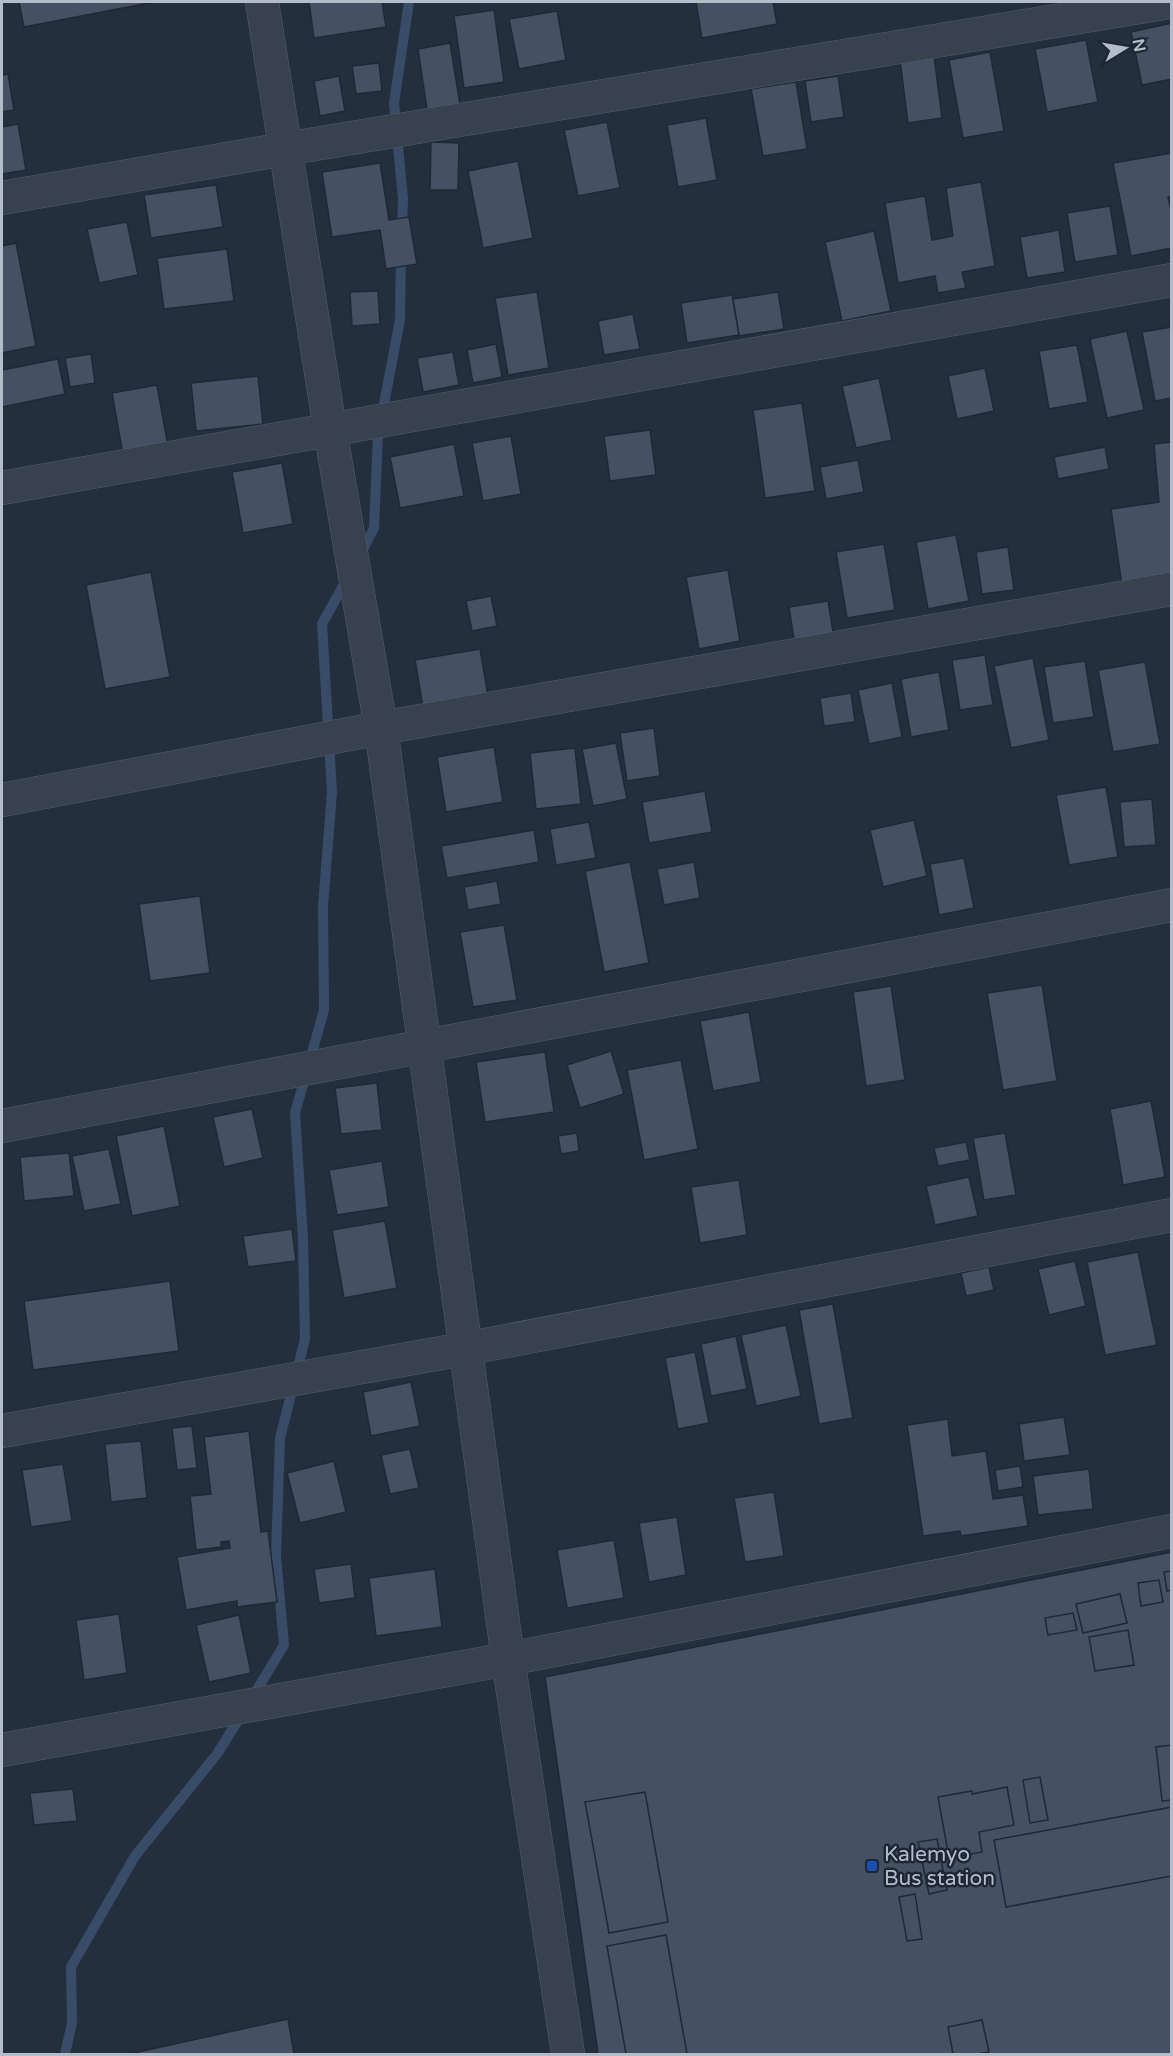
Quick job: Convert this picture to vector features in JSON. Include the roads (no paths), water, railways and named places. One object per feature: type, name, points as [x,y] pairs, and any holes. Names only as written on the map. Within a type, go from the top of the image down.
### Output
[{"type":"street","points":[[262,2],[285,149],[344,426],[343,512],[358,596],[372,730],[424,1047],[507,1659],[568,2055]]},
{"type":"street","points":[[2,198],[408,128],[1170,2]]},
{"type":"street","points":[[2,488],[1172,280]]},
{"type":"street","points":[[2,800],[372,730],[1172,589]]},
{"type":"street","points":[[2,1126],[1172,905]]},
{"type":"street","points":[[2,1431],[464,1348],[1172,1215]]},
{"type":"street","points":[[2,1750],[507,1659],[1172,1531]]},
{"type":"waterway","points":[[402,231],[403,199],[394,103],[409,2]]},
{"type":"waterway","points":[[360,555],[374,528],[378,435],[400,320],[401,252]]},
{"type":"waterway","points":[[252,1698],[284,1645],[276,1556],[280,1438],[305,1339],[303,1239],[295,1113],[324,1010],[323,906],[332,792],[322,624],[347,579]]},
{"type":"waterway","points":[[65,2054],[72,2023],[71,1967],[135,1856],[217,1754],[242,1714]]},
{"type":"place","name":"Kalemyo Bus station","points":[[872,1866]]}]
